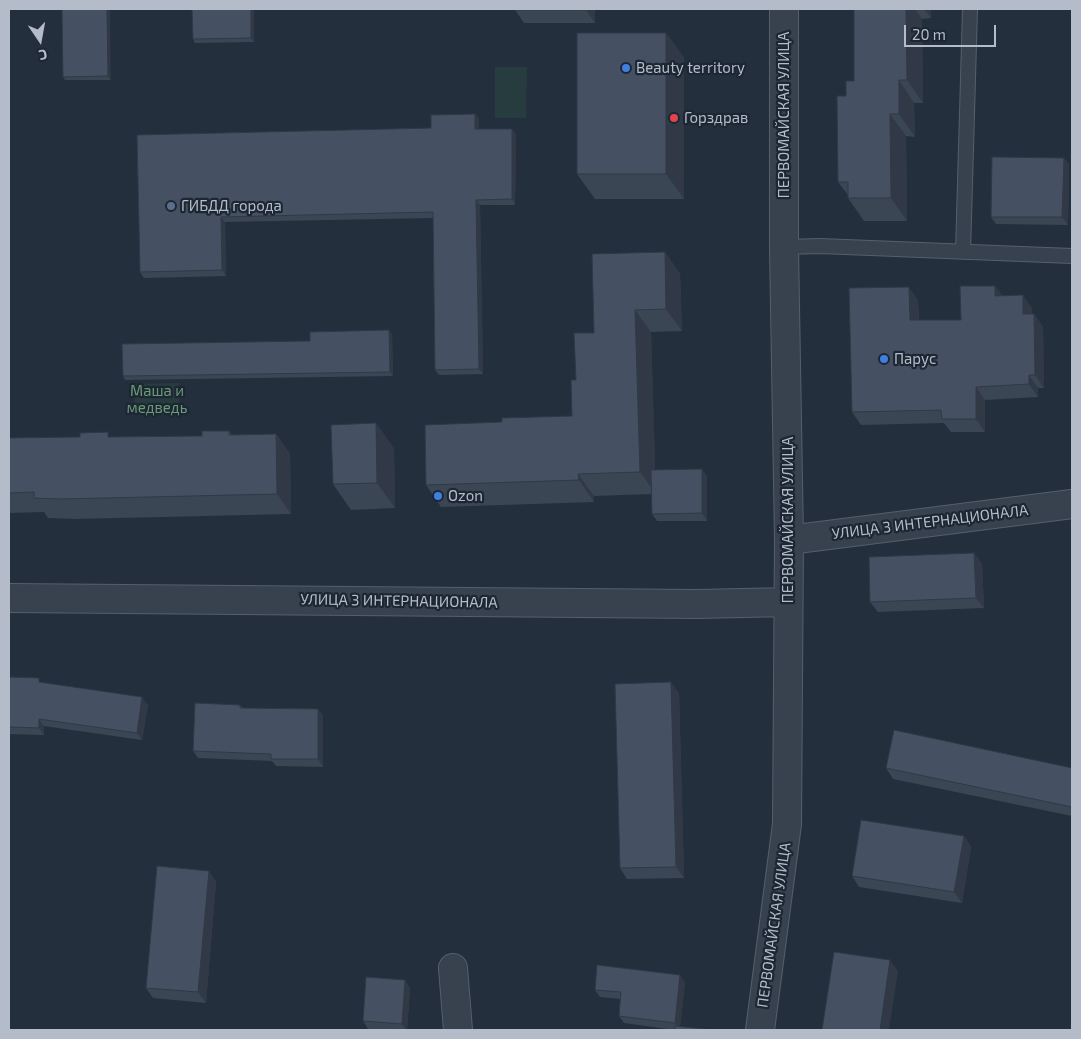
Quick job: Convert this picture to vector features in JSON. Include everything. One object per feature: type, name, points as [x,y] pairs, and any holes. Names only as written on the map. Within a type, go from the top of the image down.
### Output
[{"type":"street","name":"ПЕРВОМАЙСКАЯ УЛИЦА","points":[[760,1030],[787,824],[788,540],[784,247],[784,9]]},
{"type":"street","name":"УЛИЦА 3 ИНТЕРНАЦИОНАЛА","points":[[788,540],[1072,504]]},
{"type":"street","name":"УЛИЦА 3 ИНТЕРНАЦИОНАЛА","points":[[9,598],[697,604],[788,602]]},
{"type":"street","points":[[453,968],[458,1030]]},
{"type":"lane","points":[[963,252],[970,9]]},
{"type":"lane","points":[[784,247],[820,246],[1072,256]]},
{"type":"green space","points":[[495,67],[527,67],[526,118],[495,118]]},
{"type":"green space","name":"Маша и медведь","points":[[179,383],[179,415],[135,415],[134,384]]},
{"type":"building","points":[[62,9],[107,9],[108,76],[63,77]]},
{"type":"building","points":[[192,9],[251,9],[251,38],[193,39]]},
{"type":"building","points":[[586,9],[586,10],[515,10]]},
{"type":"building","points":[[854,9],[906,9],[907,80],[899,80],[899,114],[890,114],[891,198],[848,198],[848,182],[838,182],[837,96],[846,96],[846,81],[854,81]]},
{"type":"building","points":[[577,33],[666,33],[666,174],[577,174]]},
{"type":"building","points":[[475,114],[475,129],[512,129],[512,199],[476,200],[479,369],[435,370],[433,212],[221,217],[222,270],[140,272],[137,135],[431,128],[431,115]]},
{"type":"building","points":[[992,157],[1064,158],[1062,217],[991,217]]},
{"type":"building","points":[[665,252],[666,309],[635,310],[640,472],[578,474],[579,480],[426,485],[425,425],[502,422],[502,418],[572,416],[571,380],[576,380],[574,333],[594,333],[592,254]]},
{"type":"building","points":[[960,286],[995,286],[995,296],[1023,295],[1023,314],[1034,314],[1035,375],[1029,375],[1029,384],[976,387],[976,419],[942,419],[941,410],[852,412],[849,288],[909,287],[910,320],[961,320]]},
{"type":"building","points":[[389,330],[390,372],[123,376],[122,344],[310,341],[310,332]]},
{"type":"building","points":[[376,423],[377,483],[333,484],[331,425]]},
{"type":"building","points":[[202,431],[229,431],[229,435],[276,434],[277,494],[60,499],[34,498],[34,492],[9,493],[9,438],[80,437],[80,433],[108,432],[108,437],[202,436]]},
{"type":"building","points":[[702,469],[702,513],[652,514],[651,470]]},
{"type":"building","points":[[974,553],[976,598],[870,602],[869,557]]},
{"type":"building","points":[[9,677],[39,678],[39,682],[142,697],[137,733],[39,719],[39,728],[9,727]]},
{"type":"building","points":[[671,682],[676,867],[620,868],[615,684]]},
{"type":"building","points":[[195,703],[240,705],[240,708],[318,709],[318,759],[271,759],[271,754],[193,751]]},
{"type":"building","points":[[894,730],[1072,768],[1072,807],[886,768]]},
{"type":"building","points":[[861,820],[964,836],[954,892],[852,876]]},
{"type":"building","points":[[157,866],[209,871],[198,992],[146,988]]},
{"type":"building","points":[[834,952],[890,960],[880,1030],[822,1030]]},
{"type":"building","points":[[597,965],[680,975],[675,1023],[619,1016],[621,992],[595,990]]},
{"type":"building","points":[[366,977],[405,980],[402,1024],[363,1021]]},
{"type":"building","points":[[675,1026],[714,1030],[675,1030]]},
{"type":"place","name":"Beauty territory","points":[[626,68]]},
{"type":"place","name":"Горздрав","points":[[674,118]]},
{"type":"place","name":"ГИБДД города","points":[[171,206]]},
{"type":"place","name":"Парус","points":[[884,359]]},
{"type":"place","name":"Ozon","points":[[438,496]]}]
